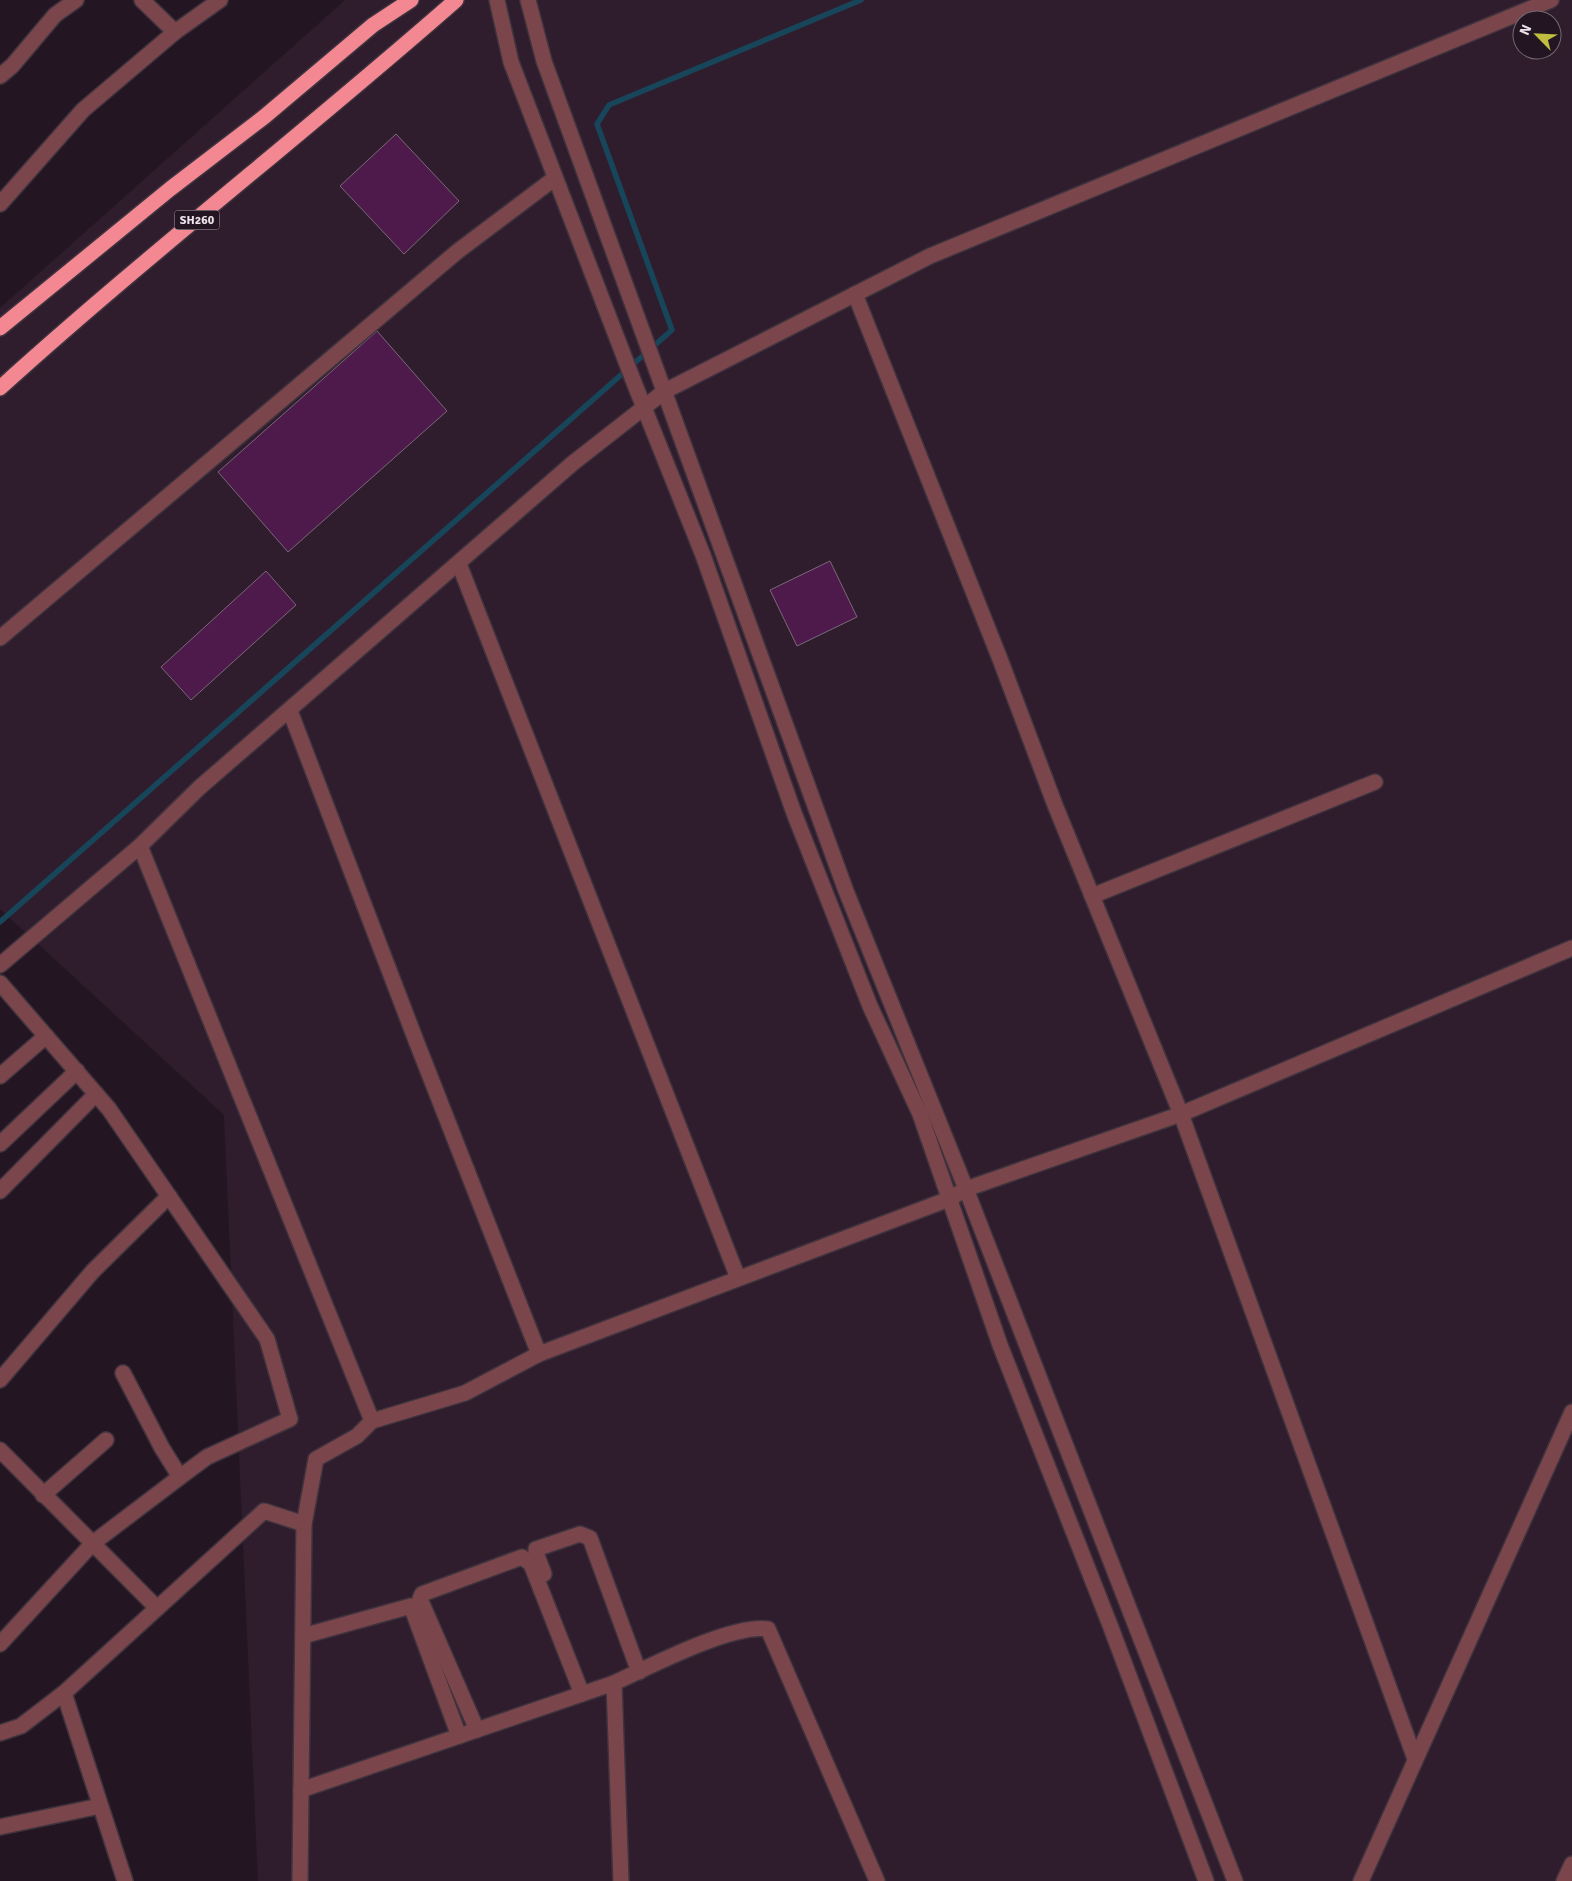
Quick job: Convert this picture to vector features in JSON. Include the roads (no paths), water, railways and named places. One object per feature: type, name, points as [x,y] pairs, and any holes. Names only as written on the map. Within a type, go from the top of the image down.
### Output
[{"type":"highway","points":[[0,328],[170,188],[264,117],[373,25],[411,0]]},
{"type":"highway","name":"SH260","points":[[0,388],[76,319],[207,212],[456,0]]},
{"type":"street","points":[[0,76],[12,66],[55,15],[76,0]]},
{"type":"street","points":[[142,0],[175,32]]},
{"type":"street","points":[[0,204],[83,110],[175,32],[220,0]]},
{"type":"street","points":[[497,0],[511,62],[644,408],[703,555],[794,813],[870,1006],[920,1114],[1000,1345],[1121,1652],[1206,1881]]},
{"type":"street","points":[[528,0],[544,61],[846,891],[966,1189],[1235,1881]]},
{"type":"street","points":[[0,965],[140,846],[199,788],[573,463],[665,391],[930,256],[1551,0]]},
{"type":"street","points":[[0,638],[458,251],[555,178]]},
{"type":"street","points":[[855,294],[917,446],[1092,896],[1181,1114],[1415,1759]]},
{"type":"street","points":[[459,564],[738,1278]]},
{"type":"street","points":[[290,710],[415,1038],[539,1354]]},
{"type":"street","points":[[1092,896],[1374,782]]},
{"type":"street","points":[[140,846],[372,1421]]},
{"type":"street","points":[[300,1881],[304,1524],[316,1459],[357,1436],[372,1421],[465,1393],[539,1354],[949,1199],[966,1189],[1181,1114],[1572,948]]},
{"type":"street","points":[[0,983],[110,1109],[267,1339],[290,1419],[207,1457],[93,1544],[0,1644]]},
{"type":"street","points":[[0,1076],[46,1036]]},
{"type":"street","points":[[0,1144],[77,1071]]},
{"type":"street","points":[[0,1191],[96,1094]]},
{"type":"street","points":[[0,1380],[92,1271],[169,1196]]},
{"type":"street","points":[[123,1373],[162,1448],[180,1477]]},
{"type":"street","points":[[1361,1881],[1572,1412]]},
{"type":"street","points":[[43,1495],[106,1440]]},
{"type":"street","points":[[0,1450],[157,1608]]},
{"type":"street","points":[[1,1731],[21,1726],[64,1693],[264,1511],[304,1524]]},
{"type":"street","points":[[587,1693],[536,1549],[580,1534],[590,1538],[639,1672]]},
{"type":"street","points":[[477,1730],[420,1599],[422,1594],[522,1557],[531,1564],[587,1693]]},
{"type":"street","points":[[303,1636],[411,1606],[459,1736]]},
{"type":"street","points":[[301,1790],[587,1693],[732,1632],[759,1627],[768,1629],[877,1881]]},
{"type":"street","points":[[614,1683],[621,1881]]},
{"type":"street","points":[[64,1693],[125,1881]]},
{"type":"street","points":[[0,1827],[100,1806]]},
{"type":"street","points":[[1564,1881],[1572,1864]]},
{"type":"waterway","points":[[0,922],[672,330],[597,124],[609,105],[861,0]]}]
